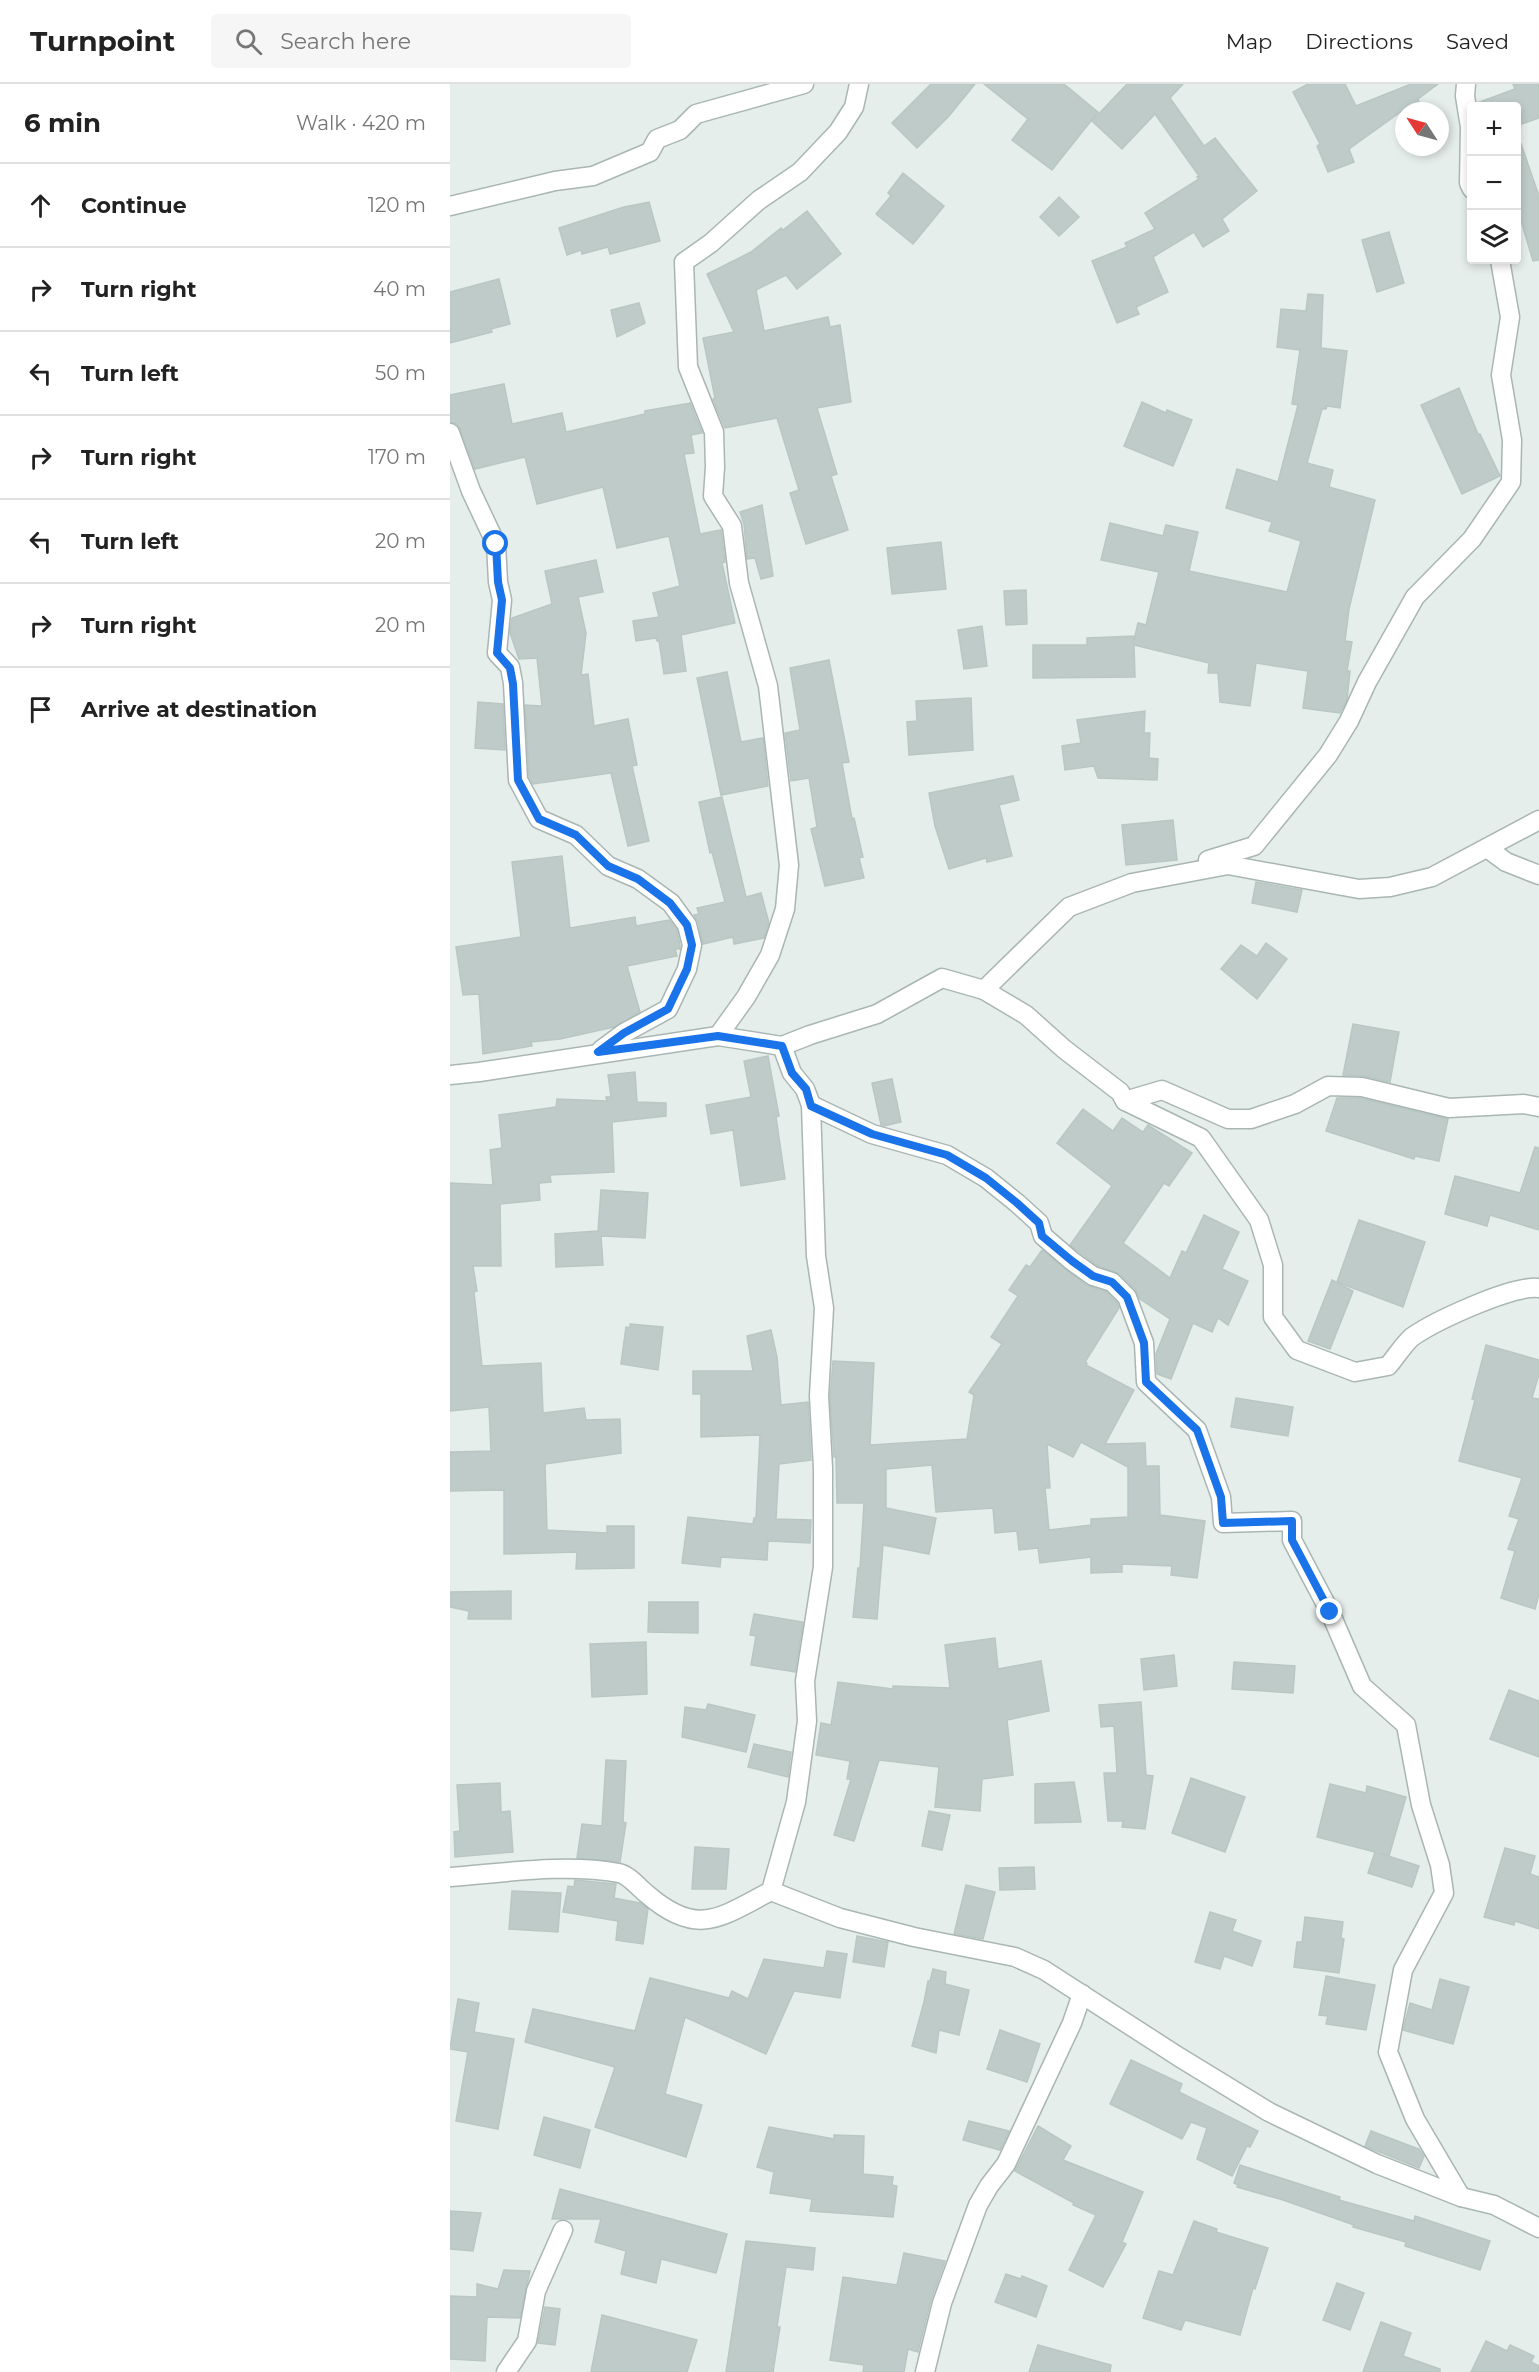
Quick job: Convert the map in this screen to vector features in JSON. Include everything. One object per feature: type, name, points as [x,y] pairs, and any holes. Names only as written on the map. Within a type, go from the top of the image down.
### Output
[{"type":"street","points":[[450,206],[555,181],[593,176],[650,152],[657,139],[680,130],[696,114],[804,84]]},
{"type":"street","points":[[718,1036],[746,997],[770,955],[785,909],[789,865],[768,686],[739,583],[732,526],[713,496],[714,432],[688,367],[684,262],[711,243],[759,200],[800,172],[838,132],[854,106],[859,84]]},
{"type":"street","points":[[1466,84],[1465,96],[1470,127],[1469,156]]},
{"type":"street","points":[[984,990],[1070,907],[1132,883],[1254,846],[1328,754],[1349,721],[1367,682],[1415,597],[1472,539],[1511,482],[1512,440],[1501,375],[1510,317],[1501,264]]},
{"type":"street","points":[[450,433],[471,491],[496,544],[498,582],[502,600],[497,653],[510,668],[513,684],[518,780],[539,819],[576,835],[608,866],[638,879],[670,903],[687,925],[692,945],[687,969],[668,1009],[624,1033],[598,1052]]},
{"type":"street","points":[[1132,883],[1228,865],[1359,889],[1390,887],[1432,877],[1539,820]]},
{"type":"street","points":[[1487,848],[1506,862],[1539,875]]},
{"type":"street","points":[[450,1075],[718,1036],[782,1046],[877,1014],[942,978],[984,990],[1026,1015],[1064,1049],[1120,1092],[1125,1101],[1201,1138],[1259,1220],[1273,1265],[1273,1317],[1297,1350],[1355,1372],[1388,1366],[1411,1338],[1439,1321],[1508,1293],[1539,1288]]},
{"type":"street","points":[[450,1877],[570,1868],[622,1874],[655,1901],[685,1919],[717,1919],[771,1891],[796,1802],[807,1722],[805,1681],[823,1567],[823,1468],[819,1396],[824,1308],[816,1256],[811,1106],[806,1089],[792,1073],[782,1046]]},
{"type":"street","points":[[1125,1101],[1162,1090],[1228,1119],[1251,1119],[1295,1104],[1328,1086],[1362,1088],[1449,1108],[1524,1104],[1539,1107]]},
{"type":"street","points":[[811,1106],[872,1134],[947,1155],[986,1178],[1039,1223],[1042,1236],[1072,1261],[1093,1276],[1112,1282],[1127,1297],[1144,1343],[1146,1382],[1197,1430],[1221,1497],[1223,1523],[1292,1521],[1292,1540],[1330,1612],[1362,1686],[1406,1725],[1421,1805],[1440,1865],[1444,1893],[1402,1970],[1388,2052],[1415,2119],[1461,2197]]},
{"type":"street","points":[[771,1891],[840,1918],[914,1937],[1015,1957],[1044,1970],[1269,2112],[1377,2164],[1461,2197],[1494,2205],[1539,2228]]},
{"type":"street","points":[[926,2372],[942,2303],[978,2205],[988,2186],[1006,2164],[1072,2023],[1082,1994]]},
{"type":"street","points":[[506,2372],[527,2341],[536,2291],[563,2230]]},
{"type":"building","points":[[931,84],[975,84],[949,116],[917,148],[892,123]]},
{"type":"building","points":[[984,84],[1064,84],[1098,112],[1052,170],[1012,140],[1028,119]]},
{"type":"building","points":[[1127,84],[1183,84],[1170,98],[1204,146],[1215,138],[1257,191],[1222,219],[1229,231],[1203,247],[1194,232],[1153,257],[1168,292],[1136,307],[1139,314],[1117,323],[1092,261],[1127,247],[1125,243],[1155,229],[1145,213],[1199,179],[1155,114],[1122,149],[1092,121]]},
{"type":"building","points":[[1308,84],[1345,84],[1356,106],[1411,84],[1438,84],[1418,99],[1419,102],[1395,102],[1395,116],[1349,149],[1354,162],[1328,172],[1317,146],[1320,144],[1293,92]]},
{"type":"building","points":[[1513,84],[1539,84],[1539,118],[1521,124],[1521,102],[1480,102],[1515,89]]},
{"type":"building","points":[[1521,144],[1539,196],[1539,260],[1533,261],[1521,221]]},
{"type":"building","points":[[903,173],[944,206],[913,244],[876,214],[891,196],[888,193]]},
{"type":"building","points":[[1059,197],[1079,217],[1059,236],[1040,217]]},
{"type":"building","points":[[649,202],[660,241],[610,254],[608,247],[582,254],[581,250],[567,255],[559,228],[624,207]]},
{"type":"building","points":[[807,211],[841,254],[797,289],[786,275],[756,290],[764,331],[828,317],[830,327],[840,325],[851,402],[817,408],[837,474],[831,476],[848,530],[806,544],[790,493],[799,490],[777,418],[725,428],[713,399],[715,398],[703,338],[734,332],[707,274],[751,252]]},
{"type":"building","points":[[1389,232],[1404,283],[1377,292],[1362,240]]},
{"type":"building","points":[[499,279],[510,324],[491,329],[492,332],[450,343],[450,292]]},
{"type":"building","points":[[1308,294],[1323,295],[1321,348],[1347,351],[1340,408],[1327,406],[1326,409],[1322,409],[1307,463],[1333,470],[1329,487],[1375,500],[1349,609],[1345,641],[1352,642],[1347,671],[1350,671],[1347,700],[1340,713],[1303,708],[1308,671],[1256,663],[1250,706],[1220,702],[1218,673],[1208,673],[1209,663],[1134,645],[1135,677],[1033,678],[1033,645],[1087,645],[1087,638],[1134,636],[1134,640],[1138,623],[1146,625],[1159,572],[1101,560],[1110,523],[1163,536],[1166,525],[1198,532],[1189,571],[1287,592],[1301,541],[1269,531],[1272,522],[1226,508],[1237,469],[1278,482],[1298,405],[1292,404],[1300,350],[1277,347],[1281,309],[1306,311]]},
{"type":"building","points":[[639,303],[645,323],[617,337],[611,310]]},
{"type":"building","points":[[504,384],[512,424],[562,413],[566,432],[645,414],[645,411],[690,403],[702,433],[691,435],[694,453],[684,454],[700,534],[721,530],[725,562],[722,563],[735,623],[681,635],[686,671],[664,674],[659,641],[656,638],[636,641],[633,621],[659,617],[653,593],[680,586],[669,536],[617,548],[603,487],[537,504],[525,457],[475,469],[460,429],[457,424],[450,422],[450,395]]},
{"type":"building","points":[[1459,388],[1478,434],[1500,476],[1462,494],[1421,405]]},
{"type":"building","points":[[1142,402],[1166,413],[1167,410],[1192,420],[1173,466],[1124,446]]},
{"type":"building","points":[[762,505],[773,576],[761,579],[755,558],[747,559],[744,524],[740,512]]},
{"type":"building","points":[[941,542],[946,589],[892,594],[887,548]]},
{"type":"building","points":[[596,560],[603,592],[578,597],[586,633],[581,675],[588,674],[594,726],[628,719],[637,765],[632,766],[649,841],[628,846],[611,773],[533,784],[529,777],[525,705],[542,706],[537,658],[519,659],[510,633],[512,618],[552,604],[545,571]]},
{"type":"building","points":[[1026,590],[1027,624],[1006,625],[1004,591]]},
{"type":"building","points":[[982,626],[987,666],[964,669],[958,630]]},
{"type":"building","points":[[829,660],[849,762],[842,763],[852,819],[854,818],[863,857],[859,858],[864,878],[825,886],[811,829],[817,827],[809,778],[791,781],[785,733],[800,730],[790,668]]},
{"type":"building","points":[[727,672],[741,742],[763,738],[768,786],[721,795],[697,678]]},
{"type":"building","points":[[971,698],[973,750],[909,755],[907,722],[917,721],[916,701]]},
{"type":"building","points":[[478,702],[503,704],[505,750],[475,748]]},
{"type":"building","points":[[1145,711],[1144,733],[1150,733],[1149,758],[1158,759],[1157,780],[1098,778],[1094,766],[1065,770],[1062,746],[1081,743],[1077,720]]},
{"type":"building","points":[[1013,776],[1019,800],[999,805],[1012,856],[987,862],[986,858],[949,869],[935,826],[929,793]]},
{"type":"building","points":[[722,797],[746,897],[761,893],[769,923],[764,938],[734,944],[733,937],[703,944],[694,915],[699,914],[697,908],[725,902],[712,852],[710,853],[699,802]]},
{"type":"building","points":[[1173,820],[1177,860],[1126,865],[1122,825]]},
{"type":"building","points":[[562,856],[570,928],[635,917],[636,926],[669,920],[677,930],[680,949],[675,949],[677,956],[627,966],[640,1012],[614,1027],[560,1039],[531,1042],[532,1046],[483,1054],[479,994],[463,995],[456,947],[521,937],[512,862]]},
{"type":"building","points":[[1256,882],[1302,890],[1297,912],[1252,903]]},
{"type":"building","points":[[1266,943],[1287,959],[1257,999],[1221,969],[1241,945],[1257,956]]},
{"type":"building","points":[[1353,1024],[1399,1032],[1390,1082],[1364,1076],[1343,1075]]},
{"type":"building","points":[[768,1056],[779,1116],[776,1117],[785,1179],[741,1186],[733,1130],[711,1134],[706,1105],[751,1097],[744,1061]]},
{"type":"building","points":[[635,1072],[637,1102],[666,1103],[666,1116],[612,1122],[614,1172],[550,1175],[551,1182],[539,1183],[540,1200],[500,1204],[501,1266],[473,1266],[482,1366],[541,1363],[543,1413],[584,1408],[586,1420],[620,1419],[621,1453],[545,1464],[547,1530],[607,1533],[607,1526],[634,1526],[634,1568],[576,1569],[577,1552],[504,1554],[504,1490],[450,1491],[450,1452],[491,1451],[489,1407],[450,1411],[450,1183],[493,1185],[490,1150],[502,1148],[499,1115],[556,1107],[557,1099],[607,1101],[606,1097],[611,1097],[608,1075]]},
{"type":"building","points":[[892,1079],[901,1122],[884,1126],[881,1125],[872,1083]]},
{"type":"building","points":[[1337,1098],[1360,1098],[1448,1119],[1439,1161],[1415,1156],[1414,1159],[1326,1131]]},
{"type":"building","points":[[1083,1109],[1113,1131],[1122,1118],[1143,1132],[1148,1125],[1192,1153],[1169,1186],[1164,1183],[1123,1243],[1170,1278],[1182,1251],[1186,1253],[1204,1215],[1239,1232],[1222,1269],[1248,1281],[1228,1325],[1218,1318],[1212,1332],[1193,1323],[1171,1379],[1157,1374],[1156,1354],[1170,1319],[1140,1299],[1135,1289],[1120,1274],[1098,1266],[1070,1245],[1112,1186],[1057,1143]]},
{"type":"building","points":[[1535,1147],[1539,1148],[1539,1230],[1490,1215],[1487,1226],[1445,1214],[1455,1176],[1520,1193]]},
{"type":"building","points":[[601,1190],[648,1193],[645,1238],[601,1236],[603,1265],[556,1267],[555,1234],[598,1231]]},
{"type":"building","points":[[1359,1220],[1425,1242],[1403,1307],[1337,1282]]},
{"type":"building","points":[[1042,1250],[1086,1285],[1106,1292],[1117,1303],[1119,1308],[1085,1362],[1086,1365],[1134,1390],[1105,1444],[1145,1443],[1146,1466],[1159,1466],[1160,1515],[1205,1521],[1197,1578],[1171,1575],[1172,1566],[1122,1564],[1122,1572],[1091,1573],[1091,1557],[1040,1563],[1038,1548],[1019,1550],[1017,1531],[995,1533],[993,1508],[936,1512],[932,1465],[886,1469],[886,1508],[936,1518],[929,1554],[883,1545],[877,1619],[853,1617],[858,1568],[860,1568],[864,1503],[837,1503],[836,1457],[834,1457],[830,1399],[833,1361],[874,1363],[870,1445],[967,1439],[974,1395],[969,1392],[1002,1344],[991,1337],[1018,1296],[1009,1290],[1026,1265],[1030,1267]],"holes":[[[1081,1442],[1128,1467],[1128,1517],[1091,1519],[1091,1525],[1049,1530],[1045,1488],[1050,1488],[1047,1444],[1073,1457]]]},
{"type":"building","points":[[1332,1280],[1353,1291],[1330,1349],[1308,1341]]},
{"type":"building","points":[[630,1324],[663,1327],[658,1370],[621,1364],[626,1327],[630,1328]]},
{"type":"building","points":[[771,1330],[777,1357],[781,1405],[808,1402],[811,1460],[779,1464],[776,1519],[811,1520],[810,1543],[768,1541],[767,1560],[721,1557],[720,1567],[682,1563],[688,1517],[753,1524],[756,1518],[760,1435],[701,1437],[701,1394],[693,1394],[693,1371],[753,1371],[747,1336]]},
{"type":"building","points":[[1486,1345],[1539,1360],[1539,1374],[1532,1398],[1539,1399],[1539,1594],[1535,1609],[1501,1598],[1515,1551],[1508,1549],[1519,1519],[1509,1516],[1522,1478],[1459,1461]]},
{"type":"building","points":[[1236,1398],[1293,1407],[1288,1436],[1231,1427]]},
{"type":"building","points":[[511,1591],[511,1619],[468,1619],[469,1611],[450,1607],[450,1592]]},
{"type":"building","points":[[649,1602],[698,1602],[698,1633],[648,1632]]},
{"type":"building","points":[[754,1614],[803,1622],[795,1672],[751,1665],[756,1636],[750,1635]]},
{"type":"building","points":[[995,1638],[998,1669],[1041,1661],[1049,1711],[1007,1720],[1013,1775],[982,1779],[980,1811],[935,1807],[939,1767],[879,1760],[854,1841],[834,1835],[851,1779],[847,1779],[850,1761],[816,1755],[821,1723],[831,1725],[838,1682],[893,1689],[893,1686],[950,1688],[945,1645]]},
{"type":"building","points":[[646,1642],[647,1694],[592,1697],[590,1644]]},
{"type":"building","points":[[1174,1655],[1177,1686],[1144,1690],[1141,1659]]},
{"type":"building","points":[[1234,1662],[1295,1666],[1293,1693],[1232,1689]]},
{"type":"building","points":[[1509,1690],[1539,1701],[1539,1757],[1490,1739]]},
{"type":"building","points":[[1141,1702],[1146,1775],[1153,1776],[1145,1829],[1122,1827],[1123,1821],[1108,1821],[1104,1773],[1117,1773],[1114,1726],[1101,1727],[1099,1705]]},
{"type":"building","points":[[708,1704],[755,1715],[746,1752],[682,1737],[685,1707],[706,1710]]},
{"type":"building","points":[[754,1744],[791,1752],[788,1777],[748,1767]]},
{"type":"building","points":[[606,1760],[626,1761],[623,1822],[626,1823],[620,1862],[577,1858],[582,1824],[602,1826]]},
{"type":"building","points":[[1191,1778],[1245,1797],[1225,1852],[1172,1833]]},
{"type":"building","points":[[1074,1782],[1081,1822],[1035,1823],[1035,1784]]},
{"type":"building","points":[[500,1783],[501,1812],[510,1811],[513,1852],[455,1857],[454,1832],[460,1831],[457,1785]]},
{"type":"building","points":[[1330,1784],[1366,1793],[1367,1786],[1406,1797],[1389,1856],[1379,1853],[1419,1866],[1412,1887],[1368,1873],[1375,1852],[1317,1837]]},
{"type":"building","points":[[929,1811],[950,1815],[942,1850],[922,1846]]},
{"type":"building","points":[[695,1847],[729,1849],[726,1889],[692,1889]]},
{"type":"building","points":[[1505,1848],[1535,1856],[1530,1874],[1539,1877],[1539,1929],[1515,1921],[1514,1925],[1484,1917]]},
{"type":"building","points":[[1034,1867],[1035,1889],[1000,1890],[999,1868]]},
{"type":"building","points":[[575,1880],[616,1884],[614,1898],[640,1903],[648,1909],[643,1944],[616,1940],[618,1921],[563,1912],[568,1886],[574,1887]]},
{"type":"building","points":[[966,1885],[995,1892],[983,1939],[954,1934]]},
{"type":"building","points":[[512,1891],[561,1893],[558,1932],[509,1929]]},
{"type":"building","points":[[1210,1912],[1236,1920],[1232,1931],[1261,1941],[1252,1966],[1224,1956],[1220,1969],[1195,1962]]},
{"type":"building","points":[[1305,1917],[1343,1922],[1341,1938],[1344,1939],[1339,1973],[1294,1967],[1297,1942],[1302,1942]]},
{"type":"building","points":[[857,1936],[888,1942],[884,1967],[853,1962]]},
{"type":"building","points":[[827,1951],[847,1954],[840,1998],[794,1991],[766,2054],[685,2017],[665,2094],[702,2105],[686,2157],[595,2127],[615,2067],[525,2042],[533,2009],[635,2031],[650,1978],[729,1998],[732,1991],[748,1999],[764,1959],[824,1968]]},
{"type":"building","points":[[933,1969],[946,1972],[945,1984],[969,1990],[959,2035],[939,2030],[936,2053],[912,2046]]},
{"type":"building","points":[[1326,1976],[1375,1985],[1366,2030],[1326,2024],[1328,2016],[1319,2015]]},
{"type":"building","points":[[1440,1979],[1469,1987],[1453,2044],[1403,2030],[1410,2003],[1432,2010]]},
{"type":"building","points":[[458,1999],[479,2003],[474,2032],[514,2039],[498,2129],[456,2121],[468,2052],[450,2049]]},
{"type":"building","points":[[1000,2030],[1040,2044],[1027,2082],[987,2069]]},
{"type":"building","points":[[1131,2060],[1182,2084],[1179,2092],[1258,2131],[1250,2147],[1247,2146],[1232,2176],[1197,2159],[1207,2128],[1191,2122],[1182,2139],[1110,2104]]},
{"type":"building","points":[[544,2117],[590,2130],[580,2168],[534,2155]]},
{"type":"building","points":[[969,2121],[1009,2131],[1000,2150],[963,2140]]},
{"type":"building","points":[[1038,2126],[1071,2146],[1063,2160],[1143,2192],[1122,2242],[1126,2244],[1103,2287],[1069,2270],[1096,2215],[1073,2205],[1074,2203],[1015,2171]]},
{"type":"building","points":[[769,2127],[834,2139],[834,2135],[864,2136],[863,2174],[893,2177],[892,2185],[897,2186],[893,2217],[810,2211],[812,2199],[770,2193],[774,2172],[757,2167]]},
{"type":"building","points":[[1371,2131],[1419,2149],[1424,2156],[1419,2168],[1365,2146]]},
{"type":"building","points":[[1240,2165],[1340,2197],[1339,2200],[1414,2221],[1415,2216],[1490,2241],[1480,2270],[1405,2246],[1406,2242],[1353,2227],[1354,2225],[1283,2200],[1237,2187],[1238,2185],[1234,2183]]},
{"type":"building","points":[[560,2189],[727,2234],[716,2273],[661,2259],[656,2283],[621,2274],[626,2251],[595,2242],[601,2219],[552,2219]]},
{"type":"building","points":[[450,2211],[481,2213],[473,2251],[450,2249]]},
{"type":"building","points":[[1194,2221],[1217,2229],[1216,2232],[1268,2248],[1255,2289],[1253,2288],[1240,2335],[1185,2320],[1181,2330],[1143,2318],[1159,2271],[1173,2275]]},
{"type":"building","points":[[746,2241],[815,2248],[813,2270],[786,2267],[773,2372],[726,2372]]},
{"type":"building","points":[[904,2253],[945,2261],[931,2300],[918,2352],[908,2349],[904,2372],[863,2372],[864,2365],[830,2360],[843,2277],[897,2285]]},
{"type":"building","points":[[504,2270],[530,2271],[520,2318],[487,2317],[485,2361],[450,2359],[450,2296],[477,2297],[477,2284],[498,2289]]},
{"type":"building","points":[[1006,2274],[1021,2279],[1022,2276],[1047,2286],[1036,2317],[995,2302]]},
{"type":"building","points":[[1337,2283],[1364,2293],[1350,2330],[1323,2320]]},
{"type":"building","points":[[545,2307],[560,2309],[555,2345],[538,2343]]},
{"type":"building","points":[[602,2315],[697,2340],[687,2372],[591,2372]]},
{"type":"building","points":[[1381,2322],[1411,2333],[1403,2356],[1440,2369],[1440,2372],[1363,2372]]},
{"type":"building","points":[[1486,2341],[1507,2351],[1510,2345],[1534,2356],[1531,2362],[1539,2366],[1539,2372],[1471,2372]]},
{"type":"building","points":[[1038,2345],[1111,2365],[1110,2372],[1029,2372]]},
{"type":"route","points":[[496,544],[498,582],[502,600],[497,653],[510,668],[513,684],[518,780],[539,819],[576,835],[608,866],[638,879],[670,903],[687,925],[692,945],[687,969],[668,1009],[624,1033],[598,1052],[718,1036],[782,1046],[792,1073],[806,1089],[811,1106],[872,1134],[947,1155],[986,1178],[1039,1223],[1042,1236],[1093,1276],[1112,1282],[1127,1297],[1144,1343],[1146,1382],[1197,1430],[1221,1497],[1223,1523],[1292,1521],[1292,1540],[1330,1612]]}]
